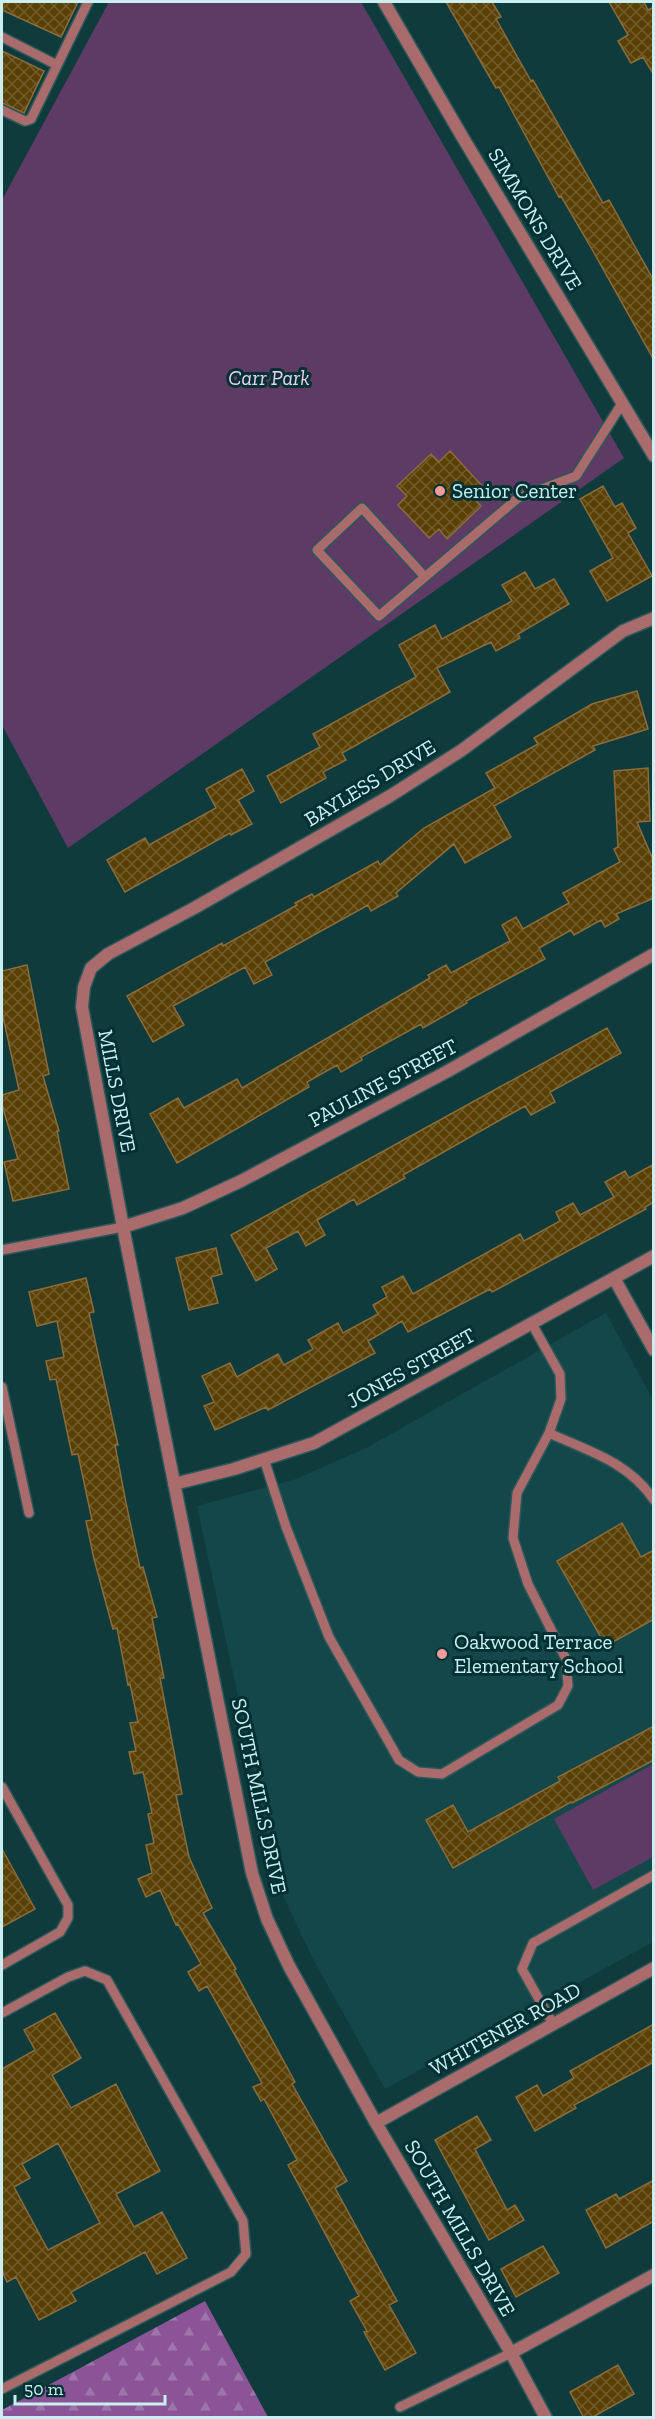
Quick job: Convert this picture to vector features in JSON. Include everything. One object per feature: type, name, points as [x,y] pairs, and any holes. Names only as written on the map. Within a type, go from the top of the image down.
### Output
[{"type":"street","name":"SIMMONS DRIVE","points":[[384,2],[654,456]]},
{"type":"street","name":"BAYLESS DRIVE","points":[[96,964],[108,954],[196,907],[399,790],[462,750],[623,631],[654,618]]},
{"type":"street","name":"PAULINE STREET","points":[[123,1227],[183,1209],[241,1182],[448,1071],[654,954]]},
{"type":"street","name":"MILLS DRIVE","points":[[96,964],[91,968],[84,987],[82,1007],[123,1227]]},
{"type":"street","name":"SOUTH MILLS DRIVE","points":[[123,1227],[252,1873],[267,1919],[289,1966],[376,2123],[511,2353],[546,2418]]},
{"type":"street","name":"JONES STREET","points":[[174,1484],[314,1443],[654,1256]]},
{"type":"street","points":[[614,1278],[654,1350]]},
{"type":"street","name":"WHITENER ROAD","points":[[376,2123],[654,1968]]},
{"type":"street","points":[[511,2353],[654,2275]]},
{"type":"lane","points":[[2,110],[25,121],[31,119],[88,2]]},
{"type":"lane","points":[[2,37],[57,65]]},
{"type":"lane","points":[[425,577],[362,508],[317,550],[379,616],[425,577],[518,498],[576,476],[623,402]]},
{"type":"lane","points":[[2,1250],[123,1227]]},
{"type":"lane","points":[[264,1459],[286,1527],[329,1637],[399,1760],[418,1772],[442,1774],[558,1705],[568,1686],[566,1659],[528,1584],[513,1538],[518,1493],[549,1433],[561,1399],[560,1374],[532,1324]]},
{"type":"lane","points":[[2,1387],[29,1513]]},
{"type":"lane","points":[[549,1433],[621,1466],[644,1484],[654,1500]]},
{"type":"lane","points":[[2,1787],[68,1905],[68,1918],[60,1932],[2,1965]]},
{"type":"lane","points":[[553,2024],[522,1969],[532,1943],[654,1875]]},
{"type":"lane","points":[[2,2013],[68,1977],[85,1971],[107,1980],[243,2221],[246,2254],[231,2272],[2,2389]]},
{"type":"lane","points":[[400,2407],[511,2353]]},
{"type":"shaded area","name":"Oakwood Terrace Elementary School","points":[[606,1313],[653,1400],[653,1942],[385,2089],[311,1955],[279,1887],[197,1506],[296,1479],[368,1447]]},
{"type":"green space","name":"Carr Park","points":[[109,2],[361,2],[624,458],[68,848],[2,725],[2,200]]},
{"type":"green space","points":[[653,1764],[653,1857],[593,1890],[554,1819]]},
{"type":"green space","points":[[205,2301],[268,2417],[2,2417],[2,2410]]},
{"type":"building","points":[[2,2],[78,2],[61,37],[2,10]]},
{"type":"building","points":[[446,2],[492,2],[501,17],[496,19],[603,203],[609,200],[654,281],[654,360],[561,196],[559,197],[499,87],[496,88]]},
{"type":"building","points":[[609,2],[644,2],[648,10],[654,7],[654,75],[643,57],[631,63],[618,41],[628,35]]},
{"type":"building","points":[[2,51],[44,71],[24,113],[2,103]]},
{"type":"building","name":"Senior Center","points":[[450,451],[483,487],[472,497],[481,506],[447,539],[439,529],[429,538],[398,505],[407,496],[397,486],[431,454],[439,462]]},
{"type":"building","points":[[603,486],[615,507],[622,503],[636,528],[628,533],[652,576],[607,601],[590,571],[613,558],[580,499]]},
{"type":"building","points":[[525,572],[535,589],[554,579],[569,604],[518,634],[520,638],[496,651],[491,642],[437,668],[450,692],[342,753],[346,760],[323,772],[326,778],[281,803],[267,776],[320,747],[313,734],[416,677],[399,645],[435,625],[442,639],[512,601],[502,585]]},
{"type":"building","points":[[637,691],[648,729],[593,746],[595,750],[494,806],[511,837],[465,863],[454,844],[396,893],[398,896],[371,911],[368,905],[265,962],[272,975],[254,984],[245,967],[173,1006],[184,1025],[153,1042],[127,996],[222,943],[223,946],[297,905],[295,903],[312,894],[314,897],[378,861],[380,865],[424,828],[495,788],[486,773],[538,744],[534,738],[592,704]]},
{"type":"building","points":[[648,768],[650,821],[637,822],[654,862],[654,898],[616,914],[619,919],[605,927],[601,920],[574,935],[571,930],[539,948],[545,959],[466,1001],[467,1003],[423,1028],[421,1024],[361,1057],[362,1060],[341,1072],[337,1065],[307,1082],[309,1087],[177,1163],[150,1114],[178,1098],[184,1108],[237,1079],[242,1088],[430,978],[428,975],[446,965],[451,973],[510,941],[502,925],[516,917],[523,929],[569,903],[563,893],[620,862],[614,849],[618,847],[614,771]]},
{"type":"building","points":[[242,769],[254,791],[238,800],[252,824],[231,835],[230,833],[125,892],[107,860],[145,838],[149,845],[216,808],[206,789]]},
{"type":"building","points":[[27,965],[49,1074],[43,1076],[59,1131],[57,1131],[69,1189],[13,1201],[4,1162],[18,1159],[2,1105],[2,1095],[19,1090],[2,1012],[2,971]]},
{"type":"building","points":[[607,1028],[621,1053],[550,1092],[555,1102],[531,1115],[525,1106],[403,1175],[405,1178],[357,1205],[354,1199],[317,1220],[325,1235],[306,1246],[298,1231],[266,1248],[277,1269],[256,1281],[231,1235]]},
{"type":"building","points":[[654,1164],[654,1202],[645,1207],[646,1209],[492,1292],[490,1289],[408,1332],[402,1321],[368,1341],[375,1353],[268,1410],[266,1407],[215,1430],[204,1406],[214,1402],[202,1376],[230,1363],[237,1377],[278,1354],[284,1365],[313,1349],[308,1340],[338,1323],[343,1333],[378,1314],[373,1305],[387,1297],[382,1287],[403,1276],[413,1294],[520,1234],[524,1241],[560,1221],[556,1212],[573,1203],[580,1215],[614,1197],[605,1182],[625,1171],[629,1178]]},
{"type":"building","points":[[216,1248],[222,1274],[211,1277],[218,1303],[189,1310],[176,1258]]},
{"type":"building","points":[[86,1278],[94,1312],[89,1313],[118,1445],[115,1445],[126,1503],[140,1568],[143,1567],[157,1617],[152,1618],[164,1678],[160,1678],[182,1794],[176,1795],[189,1857],[212,1908],[203,1913],[236,1969],[234,1970],[295,2082],[292,2084],[347,2181],[335,2188],[397,2301],[389,2305],[416,2353],[385,2370],[350,2301],[359,2296],[288,2165],[297,2160],[264,2099],[261,2101],[253,2087],[262,2083],[207,1986],[199,1991],[188,1972],[201,1964],[178,1924],[176,1925],[160,1890],[146,1897],[138,1879],[152,1873],[146,1845],[154,1843],[148,1814],[152,1813],[143,1772],[134,1774],[129,1752],[136,1751],[130,1723],[138,1722],[117,1628],[113,1629],[94,1559],[86,1521],[92,1520],[78,1454],[72,1455],[56,1379],[50,1380],[46,1361],[64,1357],[57,1321],[37,1326],[29,1292]]},
{"type":"building","points":[[622,1523],[641,1557],[654,1550],[654,1619],[606,1646],[557,1561]]},
{"type":"building","points":[[654,1726],[654,1760],[571,1802],[453,1868],[426,1820],[453,1805],[468,1832],[560,1781],[558,1777]]},
{"type":"building","points":[[2,1849],[35,1909],[2,1927]]},
{"type":"building","points":[[55,2013],[81,2058],[52,2075],[71,2108],[116,2084],[160,2171],[116,2194],[134,2227],[162,2212],[187,2258],[157,2274],[145,2252],[71,2292],[76,2301],[39,2320],[16,2277],[7,2282],[2,2271],[2,2069],[35,2050],[24,2030]],"holes":[[[58,2143],[100,2223],[48,2250],[14,2187],[30,2178],[22,2164]]]},
{"type":"building","points":[[654,2024],[654,2062],[574,2105],[576,2108],[535,2131],[516,2097],[537,2085],[543,2096],[574,2078],[570,2071]]},
{"type":"building","points":[[477,2116],[491,2140],[475,2149],[507,2210],[515,2205],[524,2220],[489,2240],[435,2140]]},
{"type":"building","points":[[654,2180],[654,2221],[606,2248],[586,2210],[616,2194],[619,2199]]},
{"type":"building","points":[[543,2246],[559,2273],[516,2297],[501,2269]]},
{"type":"building","points":[[618,2365],[634,2394],[591,2418],[584,2418],[570,2392]]},
{"type":"place","name":"Senior Center","points":[[440,491]]},
{"type":"place","name":"Oakwood Terrace Elementary School","points":[[442,1654]]}]
